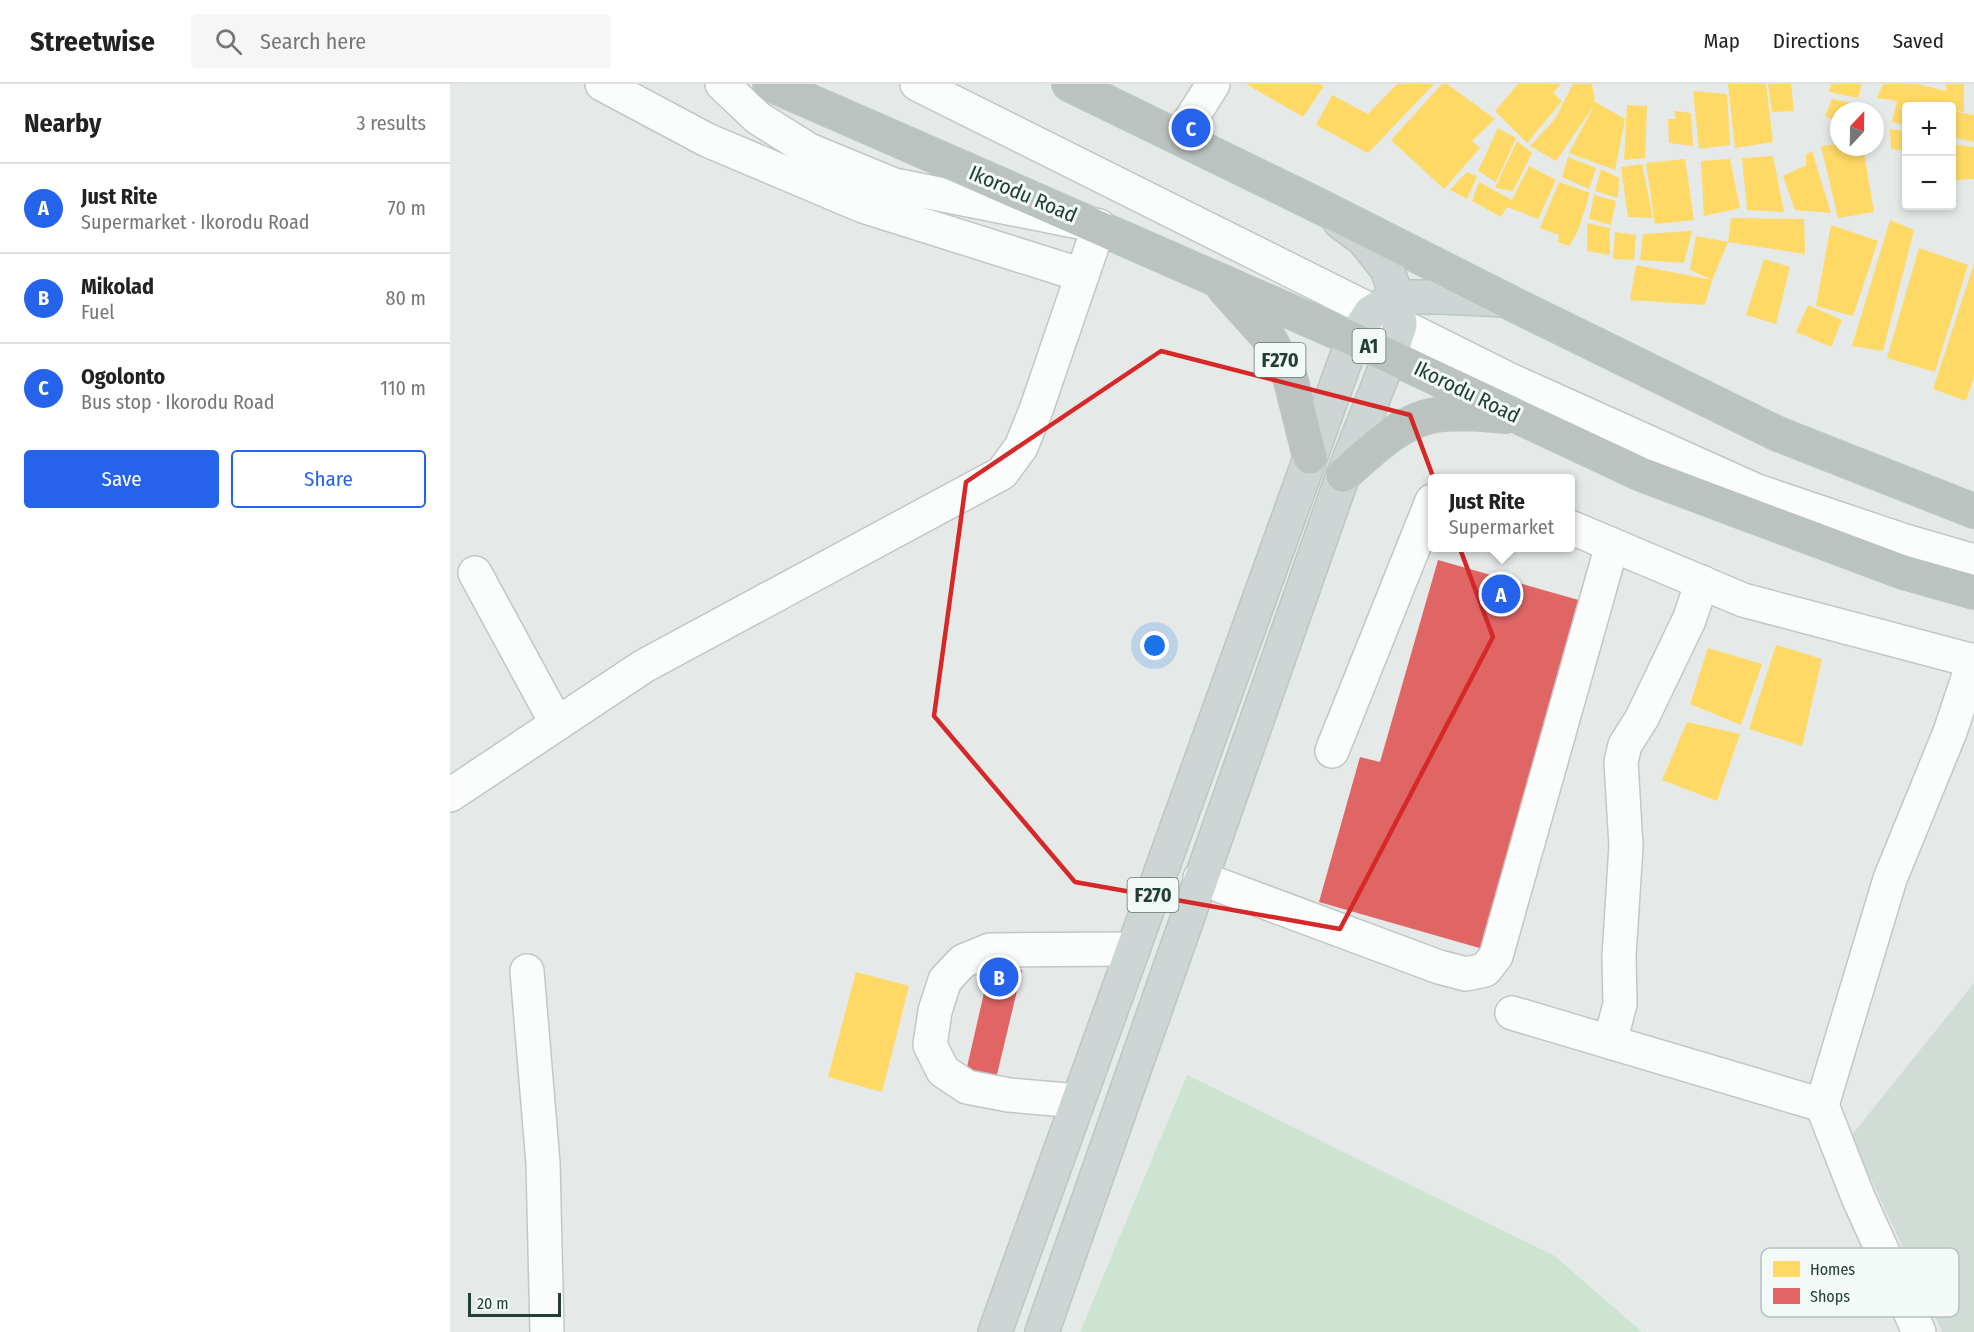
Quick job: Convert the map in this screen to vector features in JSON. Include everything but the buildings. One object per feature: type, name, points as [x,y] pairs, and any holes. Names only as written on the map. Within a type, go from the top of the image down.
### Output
[{"type":"highway","name":"Ikorodu Road","points":[[771,84],[1353,339],[1652,478],[1903,572],[1974,592]]},
{"type":"highway","points":[[1069,84],[1110,93],[1180,137],[1778,434],[1974,511]]},
{"type":"highway","name":"F270","points":[[1217,280],[1268,337],[1290,377],[1310,457]]},
{"type":"highway","points":[[1343,475],[1381,443],[1410,423],[1435,415],[1474,414],[1518,417]]},
{"type":"main road","points":[[1317,205],[1363,239],[1387,269],[1389,311],[1441,297],[1505,300]]},
{"type":"main road","name":"F270","points":[[995,1332],[1353,339],[1389,311]]},
{"type":"main road","name":"F270","points":[[1042,1332],[1343,475],[1390,356],[1389,311]]},
{"type":"street","points":[[602,84],[707,140],[863,206],[1082,274]]},
{"type":"street","points":[[450,795],[644,666],[1002,473],[1021,447],[1036,410],[1099,226],[894,185],[809,150],[758,118],[722,84]]},
{"type":"street","points":[[917,84],[1389,311],[1510,380],[1757,491],[1902,540],[1974,561]]},
{"type":"street","points":[[1180,137],[1213,84]]},
{"type":"street","points":[[1332,751],[1428,511]]},
{"type":"street","points":[[1575,529],[1743,600],[1974,660],[1950,732],[1890,879],[1822,1105],[1858,1197],[1881,1248]]},
{"type":"street","points":[[1200,878],[1439,967],[1466,974],[1485,970],[1496,956],[1612,545]]},
{"type":"street","points":[[475,573],[558,724]]},
{"type":"street","points":[[1610,1042],[1620,1004],[1619,956],[1626,846],[1621,762],[1625,745],[1642,718],[1689,620],[1702,582]]},
{"type":"street","points":[[1078,1101],[1009,1095],[967,1088],[943,1071],[930,1045],[935,1011],[945,980],[963,961],[990,950],[1133,949]]},
{"type":"street","points":[[527,971],[543,1163],[547,1332]]},
{"type":"street","points":[[1512,1013],[1822,1105]]},
{"type":"street","points":[[1912,1317],[1919,1332]]},
{"type":"highlighted area","points":[[1161,351],[1410,415],[1493,637],[1340,929],[1075,882],[934,716],[966,482]]},
{"type":"shaded area","points":[[1974,983],[1974,1332],[1942,1332],[1935,1317],[1959,1317],[1959,1248],[1903,1248],[1851,1136]]},
{"type":"green space","points":[[1187,1075],[1555,1256],[1642,1332],[1080,1332]]},
{"type":"place","name":"Ogolonto","points":[[1191,128]]},
{"type":"place","name":"Just Rite","points":[[1501,594]]},
{"type":"place","name":"Mikolad","points":[[999,977]]}]
